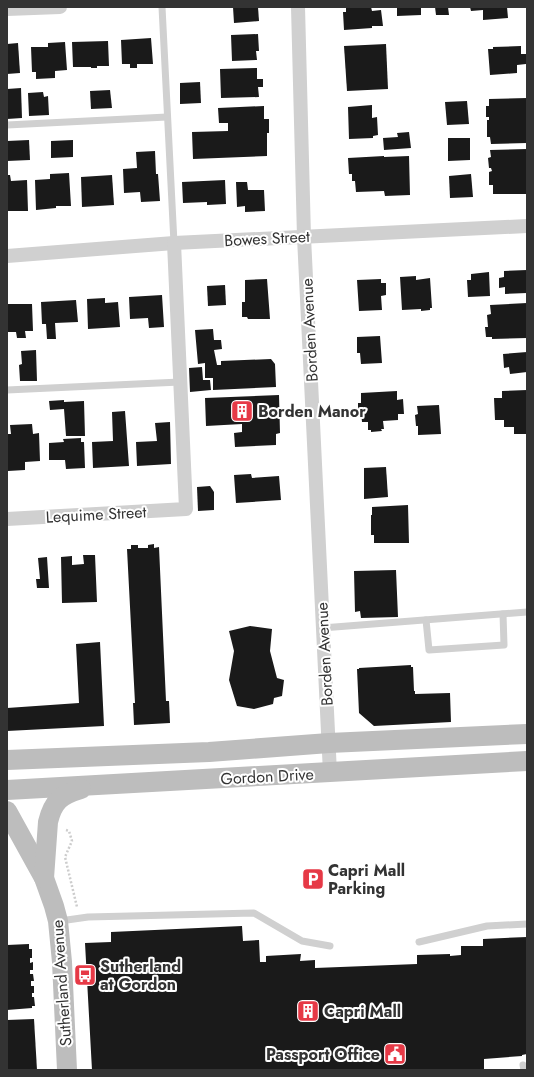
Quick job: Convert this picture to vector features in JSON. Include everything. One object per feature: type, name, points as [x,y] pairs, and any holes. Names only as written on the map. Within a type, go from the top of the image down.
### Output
[{"type":"main road","name":"Gordon Drive","points":[[7,760],[208,752],[329,743],[527,734]]},
{"type":"main road","name":"Gordon Drive","points":[[7,790],[527,761]]},
{"type":"main road","points":[[44,878],[48,822],[50,814],[57,802],[66,794],[94,786]]},
{"type":"main road","name":"Sutherland Avenue","points":[[7,811],[44,878],[58,922],[62,962],[67,1070]]},
{"type":"street","points":[[7,9],[60,7]]},
{"type":"street","name":"Borden Avenue","points":[[298,7],[304,237],[330,773]]},
{"type":"street","name":"Bowes Street","points":[[7,256],[174,243],[527,226]]},
{"type":"street","points":[[174,243],[180,382]]},
{"type":"street","name":"Lequime Street","points":[[7,519],[186,509],[180,382]]},
{"type":"lane","points":[[162,7],[174,243]]},
{"type":"lane","points":[[7,125],[167,117]]},
{"type":"lane","points":[[7,390],[180,382]]},
{"type":"lane","points":[[322,628],[527,612]]},
{"type":"lane","points":[[426,620],[429,650],[504,645],[503,614]]},
{"type":"lane","points":[[58,922],[88,917],[254,913],[302,941],[330,946]]},
{"type":"lane","points":[[419,942],[487,926],[527,924]]},
{"type":"building","points":[[233,7],[258,7],[259,21],[234,23]]},
{"type":"building","points":[[346,7],[371,7],[372,11],[381,10],[383,26],[344,30],[343,12],[346,12]]},
{"type":"building","points":[[397,7],[421,7],[421,15],[397,16]]},
{"type":"building","points":[[435,7],[448,7],[449,15],[436,15]]},
{"type":"building","points":[[470,7],[507,7],[508,18],[483,20],[483,10],[471,11]]},
{"type":"building","points":[[258,34],[259,51],[256,51],[257,60],[232,61],[231,35]]},
{"type":"building","points":[[151,38],[153,64],[137,64],[137,68],[130,68],[130,64],[122,64],[121,40]]},
{"type":"building","points":[[108,41],[109,66],[97,66],[97,68],[73,67],[72,42]]},
{"type":"building","points":[[65,42],[67,70],[55,71],[55,78],[36,79],[36,72],[32,72],[31,47],[48,47],[48,43]]},
{"type":"building","points":[[18,43],[20,73],[7,74],[7,44]]},
{"type":"building","points":[[386,44],[388,89],[347,91],[344,46]]},
{"type":"building","points":[[521,46],[521,54],[526,54],[526,64],[517,65],[517,73],[490,75],[488,49],[493,49],[493,47]]},
{"type":"building","points":[[257,68],[257,79],[263,79],[263,87],[258,87],[259,97],[221,98],[220,69]]},
{"type":"building","points":[[200,82],[201,103],[180,104],[180,83]]},
{"type":"building","points":[[21,88],[22,118],[7,119],[7,89]]},
{"type":"building","points":[[110,90],[112,108],[91,109],[90,91]]},
{"type":"building","points":[[43,92],[44,97],[48,96],[49,115],[29,116],[28,93]]},
{"type":"building","points":[[527,98],[527,143],[491,144],[490,137],[487,137],[487,120],[489,120],[489,117],[486,117],[486,106],[489,106],[489,99]]},
{"type":"building","points":[[467,101],[469,124],[447,125],[445,102]]},
{"type":"building","points":[[372,105],[372,118],[377,117],[378,135],[373,136],[373,138],[349,139],[348,107]]},
{"type":"building","points":[[264,106],[264,119],[269,119],[269,133],[267,133],[267,156],[193,159],[192,132],[228,131],[228,123],[219,123],[218,108]]},
{"type":"building","points":[[409,132],[411,148],[384,150],[383,138],[398,137],[397,133]]},
{"type":"building","points":[[448,138],[470,138],[470,160],[448,161]]},
{"type":"building","points":[[29,140],[30,160],[7,161],[7,141]]},
{"type":"building","points":[[73,140],[73,157],[51,158],[51,141]]},
{"type":"building","points":[[527,149],[527,194],[493,194],[493,185],[489,185],[489,172],[492,171],[491,168],[489,168],[488,158],[491,157],[490,150]]},
{"type":"building","points":[[155,151],[156,174],[158,174],[160,201],[141,202],[140,192],[124,193],[123,169],[137,168],[136,152]]},
{"type":"building","points":[[409,156],[410,195],[385,196],[384,191],[356,192],[355,181],[352,181],[352,174],[349,174],[348,158]]},
{"type":"building","points":[[69,173],[71,206],[56,206],[56,208],[36,210],[35,180],[50,179],[50,174]]},
{"type":"building","points":[[471,174],[473,197],[450,198],[449,176]]},
{"type":"building","points":[[7,175],[10,175],[11,181],[27,180],[28,211],[8,211]]},
{"type":"building","points":[[112,175],[114,205],[82,207],[81,177]]},
{"type":"building","points":[[225,180],[226,204],[207,205],[207,202],[183,203],[182,182]]},
{"type":"building","points":[[236,182],[247,182],[248,190],[264,190],[265,211],[245,212],[245,206],[237,207]]},
{"type":"building","points":[[527,270],[527,293],[505,294],[505,287],[499,288],[499,278],[504,277],[504,271]]},
{"type":"building","points":[[489,272],[490,296],[468,297],[467,280],[471,280],[471,274]]},
{"type":"building","points":[[416,276],[416,280],[430,278],[432,308],[430,308],[430,310],[421,311],[421,309],[402,310],[400,277]]},
{"type":"building","points":[[267,279],[270,319],[248,319],[247,317],[242,317],[242,302],[245,302],[245,280]]},
{"type":"building","points":[[381,279],[381,283],[386,283],[386,295],[381,296],[382,310],[359,311],[357,280]]},
{"type":"building","points":[[225,285],[226,305],[208,306],[207,286]]},
{"type":"building","points":[[162,295],[164,327],[149,328],[148,318],[130,319],[129,297]]},
{"type":"building","points":[[105,298],[105,303],[118,302],[120,327],[88,329],[87,299]]},
{"type":"building","points":[[76,300],[78,322],[55,323],[56,339],[47,339],[46,324],[42,324],[41,302]]},
{"type":"building","points":[[527,303],[527,338],[492,339],[492,337],[486,337],[485,327],[488,327],[487,315],[491,314],[490,305]]},
{"type":"building","points":[[7,304],[32,304],[33,331],[25,331],[26,338],[17,338],[16,332],[7,332]]},
{"type":"building","points":[[213,329],[214,340],[221,340],[222,349],[214,350],[217,365],[221,365],[221,361],[271,359],[275,364],[276,387],[213,390],[213,378],[205,378],[205,363],[198,364],[195,330]]},
{"type":"building","points":[[380,336],[382,363],[361,364],[360,353],[357,353],[357,337]]},
{"type":"building","points":[[36,350],[37,381],[20,381],[19,365],[22,364],[21,351]]},
{"type":"building","points":[[527,352],[527,372],[510,374],[509,367],[504,368],[503,354]]},
{"type":"building","points":[[202,367],[203,380],[210,380],[211,390],[190,392],[189,368]]},
{"type":"building","points":[[527,390],[527,434],[514,434],[514,427],[504,427],[504,420],[495,420],[494,398],[502,398],[502,391]]},
{"type":"building","points":[[397,391],[397,400],[403,399],[404,414],[398,414],[398,420],[383,421],[384,429],[381,429],[382,431],[371,432],[371,430],[368,430],[368,422],[362,422],[361,411],[358,411],[358,403],[361,403],[361,393]]},
{"type":"building","name":"Borden Manor","points":[[279,395],[280,433],[276,434],[276,445],[235,447],[234,433],[242,432],[242,424],[206,426],[205,398]]},
{"type":"building","points":[[64,400],[64,402],[84,401],[85,436],[66,436],[64,409],[50,410],[49,401]]},
{"type":"building","points":[[439,405],[441,434],[418,435],[418,426],[416,426],[415,415],[418,414],[417,406]]},
{"type":"building","points":[[125,411],[129,466],[93,468],[92,442],[113,441],[112,412]]},
{"type":"building","points":[[170,422],[171,464],[137,466],[136,442],[157,441],[155,423]]},
{"type":"building","points":[[32,424],[33,434],[39,433],[40,461],[25,462],[25,470],[8,471],[7,434],[11,434],[10,425]]},
{"type":"building","points":[[81,438],[81,442],[84,442],[85,468],[66,469],[65,460],[49,460],[49,443],[64,442],[63,439]]},
{"type":"building","points":[[386,467],[388,497],[364,499],[364,468]]},
{"type":"building","points":[[251,474],[252,478],[279,476],[281,500],[236,503],[234,475]]},
{"type":"building","points":[[210,486],[214,492],[214,510],[198,511],[197,487]]},
{"type":"building","points":[[408,505],[409,543],[374,543],[374,535],[371,535],[372,507]]},
{"type":"building","points":[[154,544],[154,548],[159,547],[166,701],[169,701],[170,723],[134,725],[133,703],[135,703],[127,549],[131,549],[131,545],[138,545],[138,548],[148,548],[148,545]]},
{"type":"building","points":[[83,555],[95,555],[97,602],[62,603],[61,557],[72,556],[72,565],[84,564]]},
{"type":"building","points":[[47,557],[49,588],[37,588],[36,579],[40,579],[38,558]]},
{"type":"building","points":[[396,570],[398,617],[361,618],[360,611],[355,612],[354,571]]},
{"type":"building","points":[[250,626],[272,629],[270,651],[277,678],[284,680],[282,696],[274,698],[273,704],[254,709],[237,706],[229,680],[234,651],[229,631]]},
{"type":"building","points":[[100,642],[104,726],[7,731],[7,708],[79,703],[76,644]]},
{"type":"building","points":[[411,665],[411,667],[413,667],[415,694],[450,693],[451,722],[374,726],[359,713],[357,669]]},
{"type":"building","name":"Capri Mall","points":[[242,926],[243,941],[259,940],[260,962],[266,962],[266,956],[301,954],[300,961],[315,960],[315,968],[417,964],[417,955],[461,955],[461,946],[483,946],[483,939],[527,937],[527,1054],[522,1056],[484,1059],[484,1070],[92,1070],[85,943],[111,942],[111,932]]},
{"type":"building","points":[[29,944],[29,949],[32,949],[32,958],[30,958],[30,963],[33,962],[33,970],[30,970],[30,974],[33,974],[34,981],[31,981],[31,986],[34,986],[34,993],[32,993],[32,997],[34,997],[35,1006],[32,1006],[32,1008],[7,1010],[7,945]]},
{"type":"building","points":[[34,1019],[37,1070],[7,1070],[7,1020]]},
{"type":"place","name":"Borden Manor","points":[[242,411]]},
{"type":"place","name":"Capri Mall Parking","points":[[313,879]]},
{"type":"place","name":"Sutherland at Gordon","points":[[85,975]]},
{"type":"place","name":"Capri Mall","points":[[308,1011]]},
{"type":"place","name":"Passport Office","points":[[395,1054]]}]
